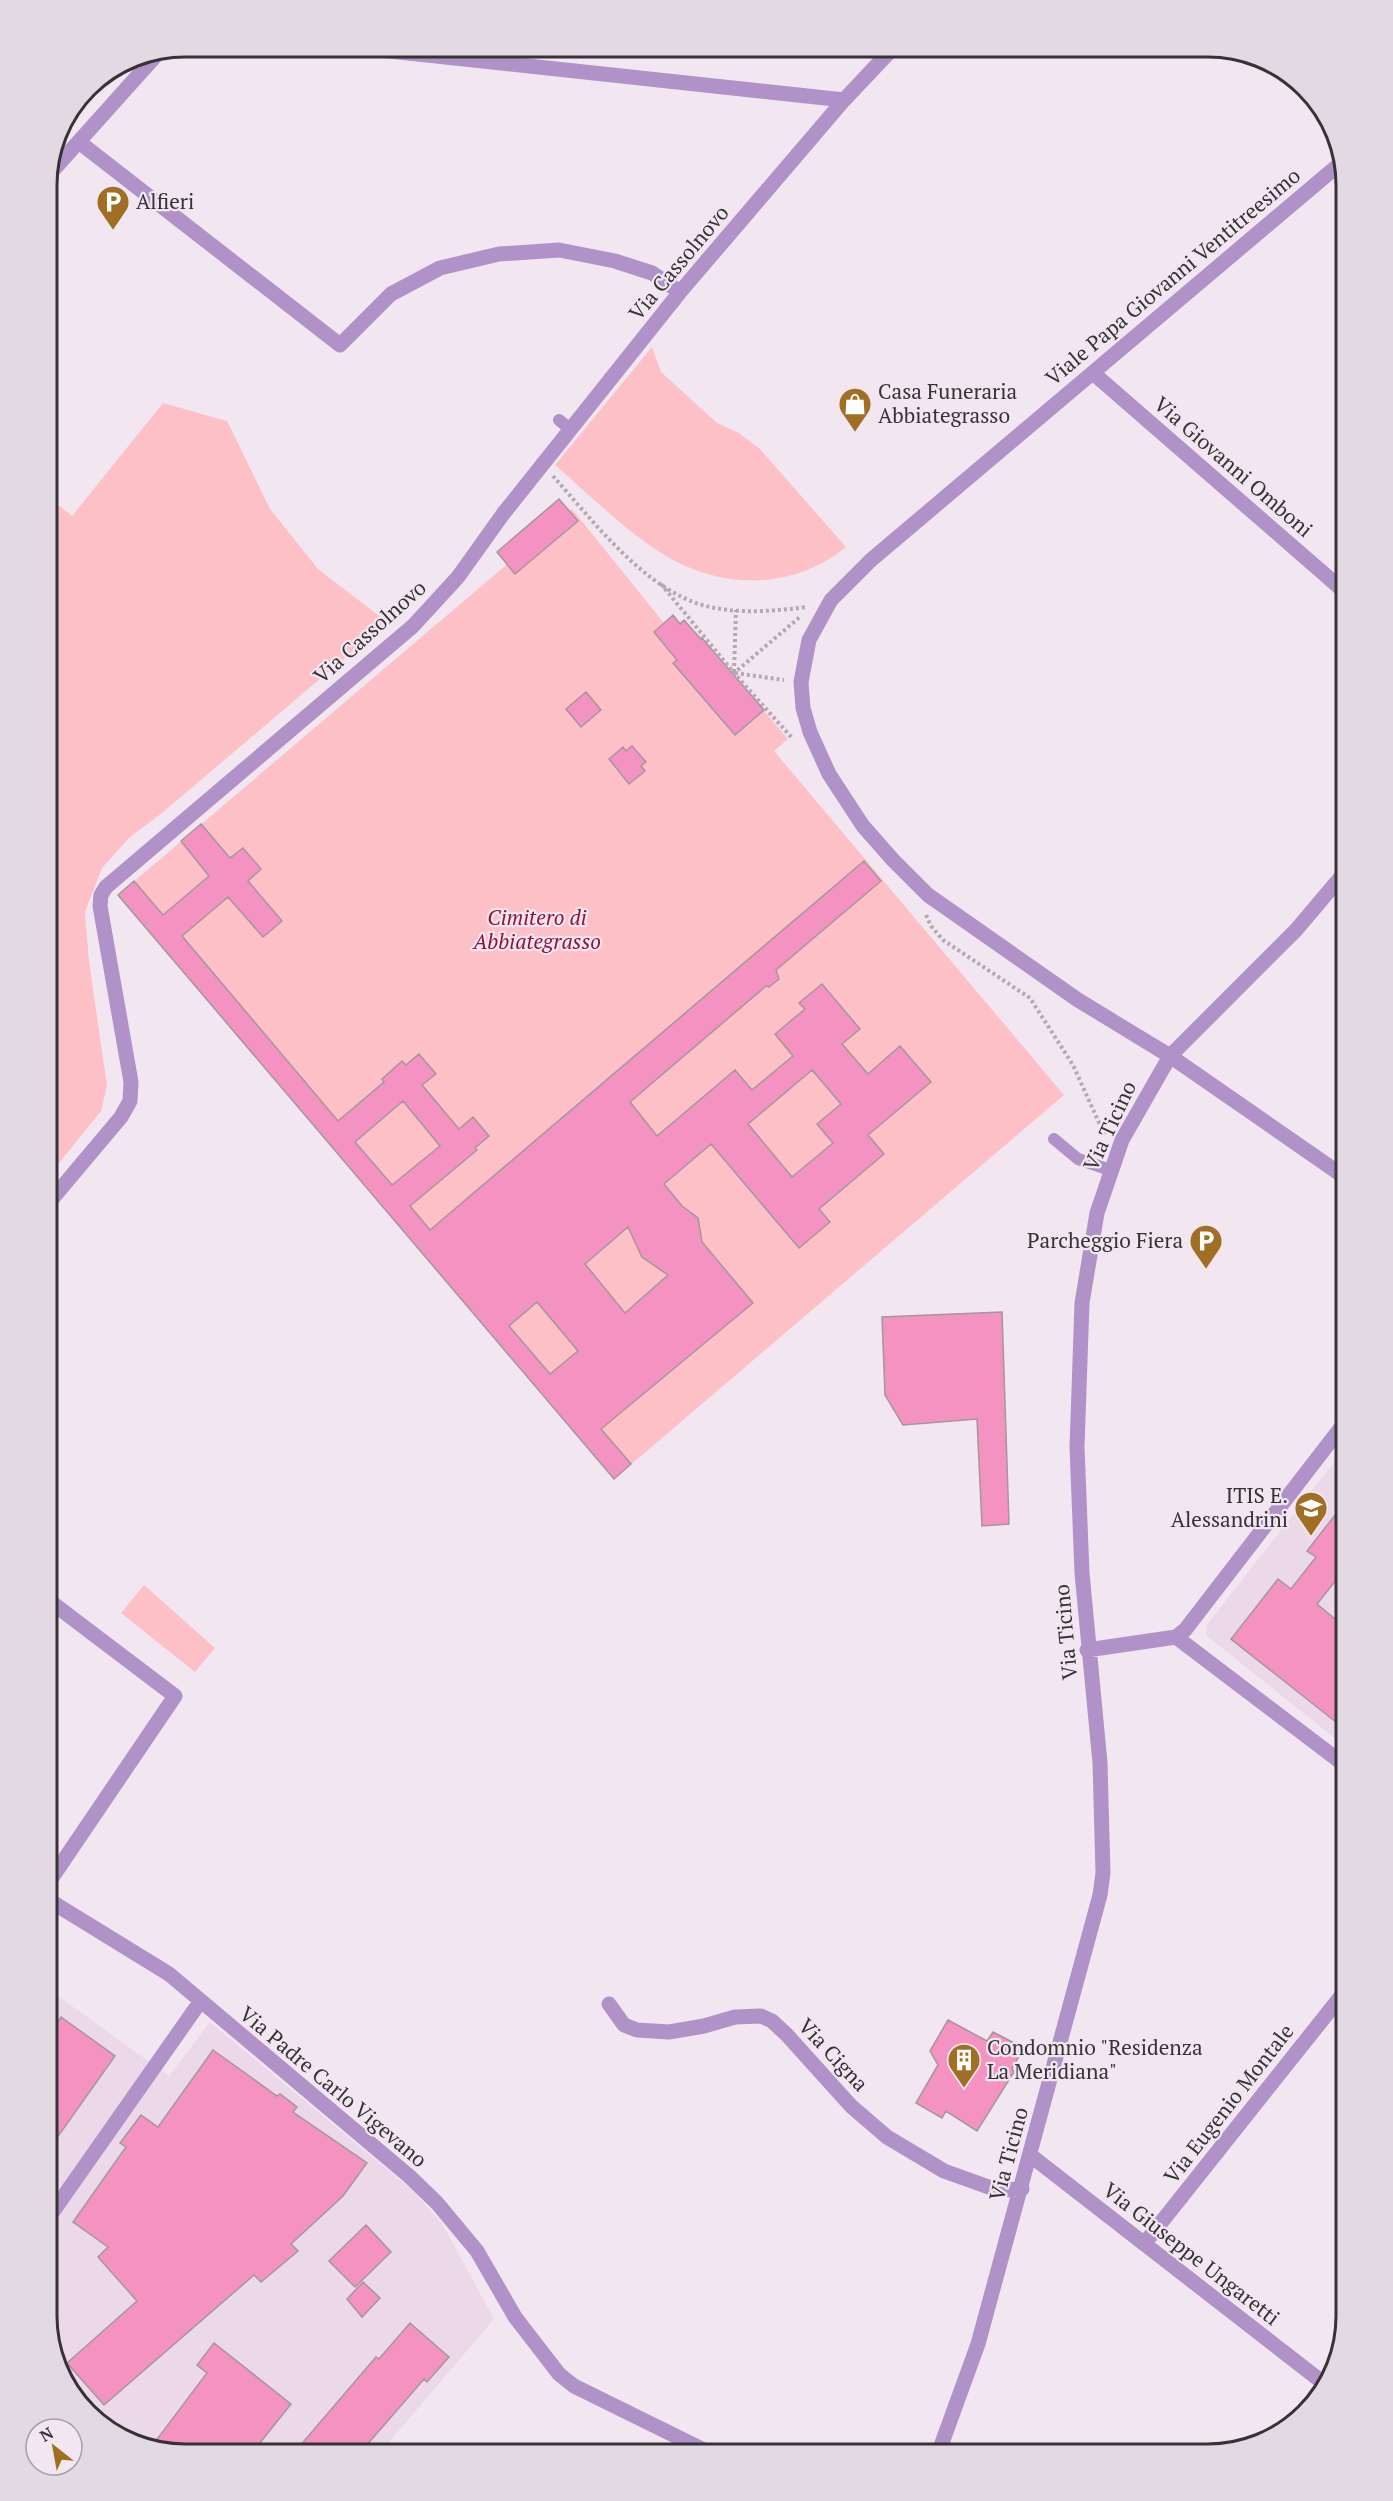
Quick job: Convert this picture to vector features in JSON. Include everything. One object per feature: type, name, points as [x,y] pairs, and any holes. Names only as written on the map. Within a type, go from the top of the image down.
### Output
[{"type":"street","points":[[452,57],[844,100]]},
{"type":"street","name":"Via Cassolnovo","points":[[57,1193],[120,1117],[130,1101],[131,1082],[100,906],[101,895],[106,886],[413,626],[458,577],[503,513],[542,465],[565,425],[844,100],[885,57]]},
{"type":"street","points":[[59,164],[151,62]]},
{"type":"street","points":[[79,142],[340,345],[391,294],[440,268],[499,254],[559,250],[615,261],[652,273],[680,292]]},
{"type":"street","name":"Viale Papa Giovanni Ventitreesimo","points":[[1335,168],[872,560],[831,600],[809,640],[801,682],[803,708],[810,732],[829,774],[863,826],[893,860],[937,901],[1078,1000],[1170,1056],[1336,1170]]},
{"type":"street","name":"Via Giovanni Omboni","points":[[1093,374],[1336,584]]},
{"type":"street","name":"Via Ticino","points":[[942,2444],[978,2344],[1022,2189],[1100,1895],[1103,1873],[1100,1763],[1087,1650],[1077,1447],[1080,1329],[1090,1244],[1110,1170],[1122,1140],[1170,1056],[1296,930],[1336,884]]},
{"type":"street","points":[[1087,1650],[1176,1637],[1185,1630],[1336,1435]]},
{"type":"street","points":[[57,1607],[175,1696],[57,1869]]},
{"type":"street","points":[[1176,1637],[1336,1758]]},
{"type":"street","name":"Via Padre Carlo Vigevano","points":[[57,1906],[169,1974],[409,2176],[437,2203],[477,2251],[515,2317],[544,2356],[574,2386],[692,2444]]},
{"type":"street","points":[[57,2204],[200,2002]]},
{"type":"street","name":"Via Cigna","points":[[609,2004],[624,2025],[637,2030],[659,2032],[704,2026],[735,2017],[761,2016],[772,2021],[787,2035],[851,2106],[887,2136],[944,2171],[997,2190],[1022,2189]]},
{"type":"street","name":"Via Eugenio Montale","points":[[1144,2244],[1336,2004]]},
{"type":"street","name":"Via Giuseppe Ungaretti","points":[[1030,2155],[1319,2379]]},
{"type":"lane","points":[[1054,1139],[1078,1158],[1110,1170]]},
{"type":"path","points":[[542,465],[617,546],[661,584],[733,674],[801,682]]},
{"type":"path","points":[[661,584],[710,607],[769,611],[811,607],[733,674]]},
{"type":"path","points":[[733,674],[736,610]]},
{"type":"shaded area","name":"ITIS E. Alessandrini","points":[[1336,1460],[1336,1739],[1207,1636],[1206,1626]]},
{"type":"shaded area","points":[[57,1995],[169,2076],[210,2022],[411,2189],[443,2225],[494,2319],[388,2444],[177,2444],[144,2437],[107,2418],[94,2407],[74,2380],[59,2341],[57,2324]]},
{"type":"green space","points":[[652,347],[661,372],[717,423],[739,433],[760,449],[846,547],[826,561],[781,578],[734,579],[711,575],[688,567],[651,546],[622,524],[555,465]]},
{"type":"green space","points":[[163,403],[227,421],[270,509],[318,569],[387,622],[162,813],[130,837],[102,868],[85,912],[89,961],[107,1086],[101,1111],[57,1166],[57,504],[72,516]]},
{"type":"green space","name":"Cimitero di Abbiategrasso","points":[[572,509],[664,623],[679,623],[684,620],[788,739],[774,751],[1064,1095],[614,1479],[118,895]]},
{"type":"green space","points":[[144,1585],[215,1648],[195,1672],[121,1613]]},
{"type":"building","points":[[559,499],[578,521],[515,574],[497,552]]},
{"type":"building","points":[[673,615],[680,624],[684,620],[702,638],[764,710],[735,735],[673,663],[677,660],[654,632]]},
{"type":"building","points":[[586,692],[601,710],[581,727],[566,709]]},
{"type":"building","points":[[632,746],[646,762],[641,766],[645,771],[629,784],[609,759],[623,747],[626,751]]},
{"type":"building","points":[[201,824],[230,858],[243,848],[261,869],[248,881],[282,921],[263,937],[228,897],[182,936],[338,1121],[384,1082],[382,1079],[402,1061],[406,1065],[419,1054],[436,1074],[422,1085],[459,1129],[473,1117],[489,1136],[475,1148],[477,1150],[410,1206],[430,1230],[864,861],[881,881],[776,970],[779,979],[769,987],[766,986],[630,1102],[657,1136],[735,1070],[752,1090],[793,1056],[775,1034],[805,1009],[799,1003],[822,984],[860,1029],[842,1044],[868,1074],[900,1046],[931,1082],[868,1135],[884,1154],[819,1209],[830,1222],[799,1248],[711,1144],[664,1184],[682,1206],[698,1218],[702,1242],[753,1303],[601,1429],[631,1464],[614,1479],[118,895],[134,881],[163,915],[209,876],[181,841]],"holes":[[[812,1070],[841,1104],[817,1124],[833,1143],[792,1177],[748,1124]],[[403,1101],[440,1146],[392,1185],[355,1142]],[[628,1227],[642,1257],[668,1275],[625,1313],[585,1264]],[[537,1302],[578,1351],[550,1374],[509,1326]]]},
{"type":"building","points":[[1002,1312],[1009,1524],[982,1526],[977,1419],[903,1425],[885,1395],[882,1317]]},
{"type":"building","points":[[1336,1514],[1336,1580],[1317,1604],[1336,1620],[1336,1722],[1231,1639],[1278,1579],[1291,1589],[1316,1557],[1307,1551]]},
{"type":"building","points":[[61,2017],[115,2056],[57,2138],[57,2023]]},
{"type":"building","name":"Condomnio \"Residenza La Meridiana\"","points":[[948,2020],[987,2041],[993,2032],[1024,2048],[1012,2068],[1014,2072],[977,2131],[946,2111],[942,2118],[916,2103],[938,2065],[930,2051]]},
{"type":"building","points":[[213,2050],[277,2096],[280,2094],[297,2107],[293,2112],[367,2163],[343,2196],[291,2244],[298,2251],[261,2282],[254,2275],[104,2405],[67,2363],[137,2301],[98,2257],[108,2247],[73,2222],[126,2147],[120,2143],[141,2115],[158,2127]]},
{"type":"building","points":[[366,2225],[391,2252],[355,2287],[329,2261]]},
{"type":"building","points":[[363,2282],[380,2298],[362,2317],[347,2299]]},
{"type":"building","points":[[410,2323],[449,2357],[427,2382],[424,2379],[368,2444],[302,2444],[376,2357],[379,2359]]},
{"type":"building","points":[[214,2343],[291,2404],[259,2444],[177,2444],[156,2441],[207,2373],[197,2365]]},
{"type":"place","name":"Alfieri","points":[[113,231]]},
{"type":"place","name":"Casa Funeraria Abbiategrasso","points":[[855,433]]},
{"type":"place","name":"Parcheggio Fiera","points":[[1206,1270]]},
{"type":"place","name":"ITIS E. Alessandrini","points":[[1311,1537]]},
{"type":"place","name":"Condomnio \"Residenza La Meridiana\"","points":[[964,2089]]}]
